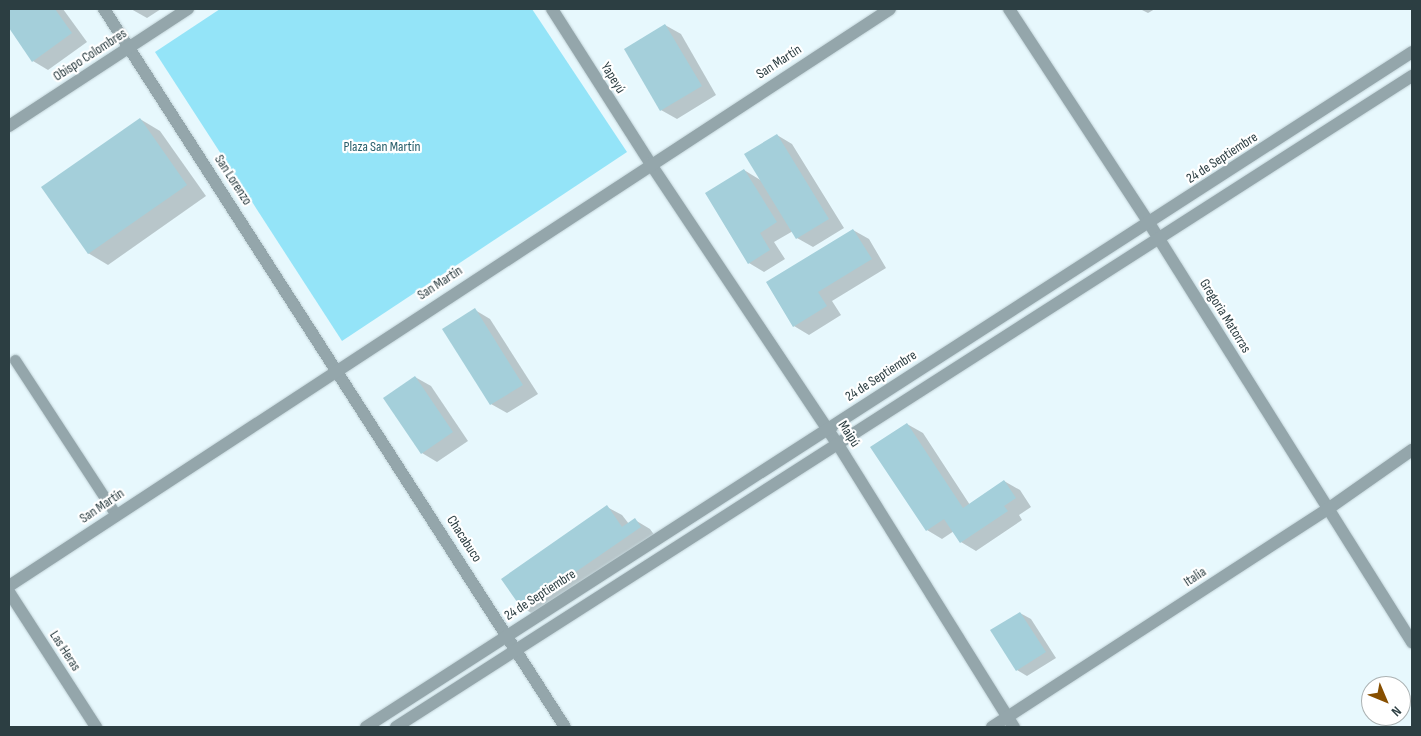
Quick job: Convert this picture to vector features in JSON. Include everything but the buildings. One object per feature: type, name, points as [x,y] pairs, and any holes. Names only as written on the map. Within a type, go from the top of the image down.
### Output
[{"type":"street","name":"San Lorenzo","points":[[104,9],[336,368]]},
{"type":"street","name":"Obispo Colombres","points":[[9,126],[188,9]]},
{"type":"street","name":"Yapeyú","points":[[552,9],[650,163]]},
{"type":"street","name":"San Martín","points":[[9,586],[336,368],[890,9]]},
{"type":"street","name":"Gregoria Matorras","points":[[1009,9],[1160,240],[1412,642]]},
{"type":"street","name":"24 de Septiembre","points":[[366,727],[506,634],[1149,223],[1412,52]]},
{"type":"street","points":[[396,727],[837,443],[1160,240],[1412,76]]},
{"type":"street","name":"Maipú","points":[[650,163],[837,443],[1011,722]]},
{"type":"street","name":"Chacabuco","points":[[336,368],[565,727]]},
{"type":"street","name":"Italia","points":[[992,727],[1011,722],[1328,509],[1412,450]]},
{"type":"street","name":"Las Heras","points":[[9,592],[96,727]]},
{"type":"lane","points":[[15,360],[116,515]]},
{"type":"green space","name":"Plaza San Martín","points":[[220,9],[532,9],[627,152],[342,341],[155,52]]}]
